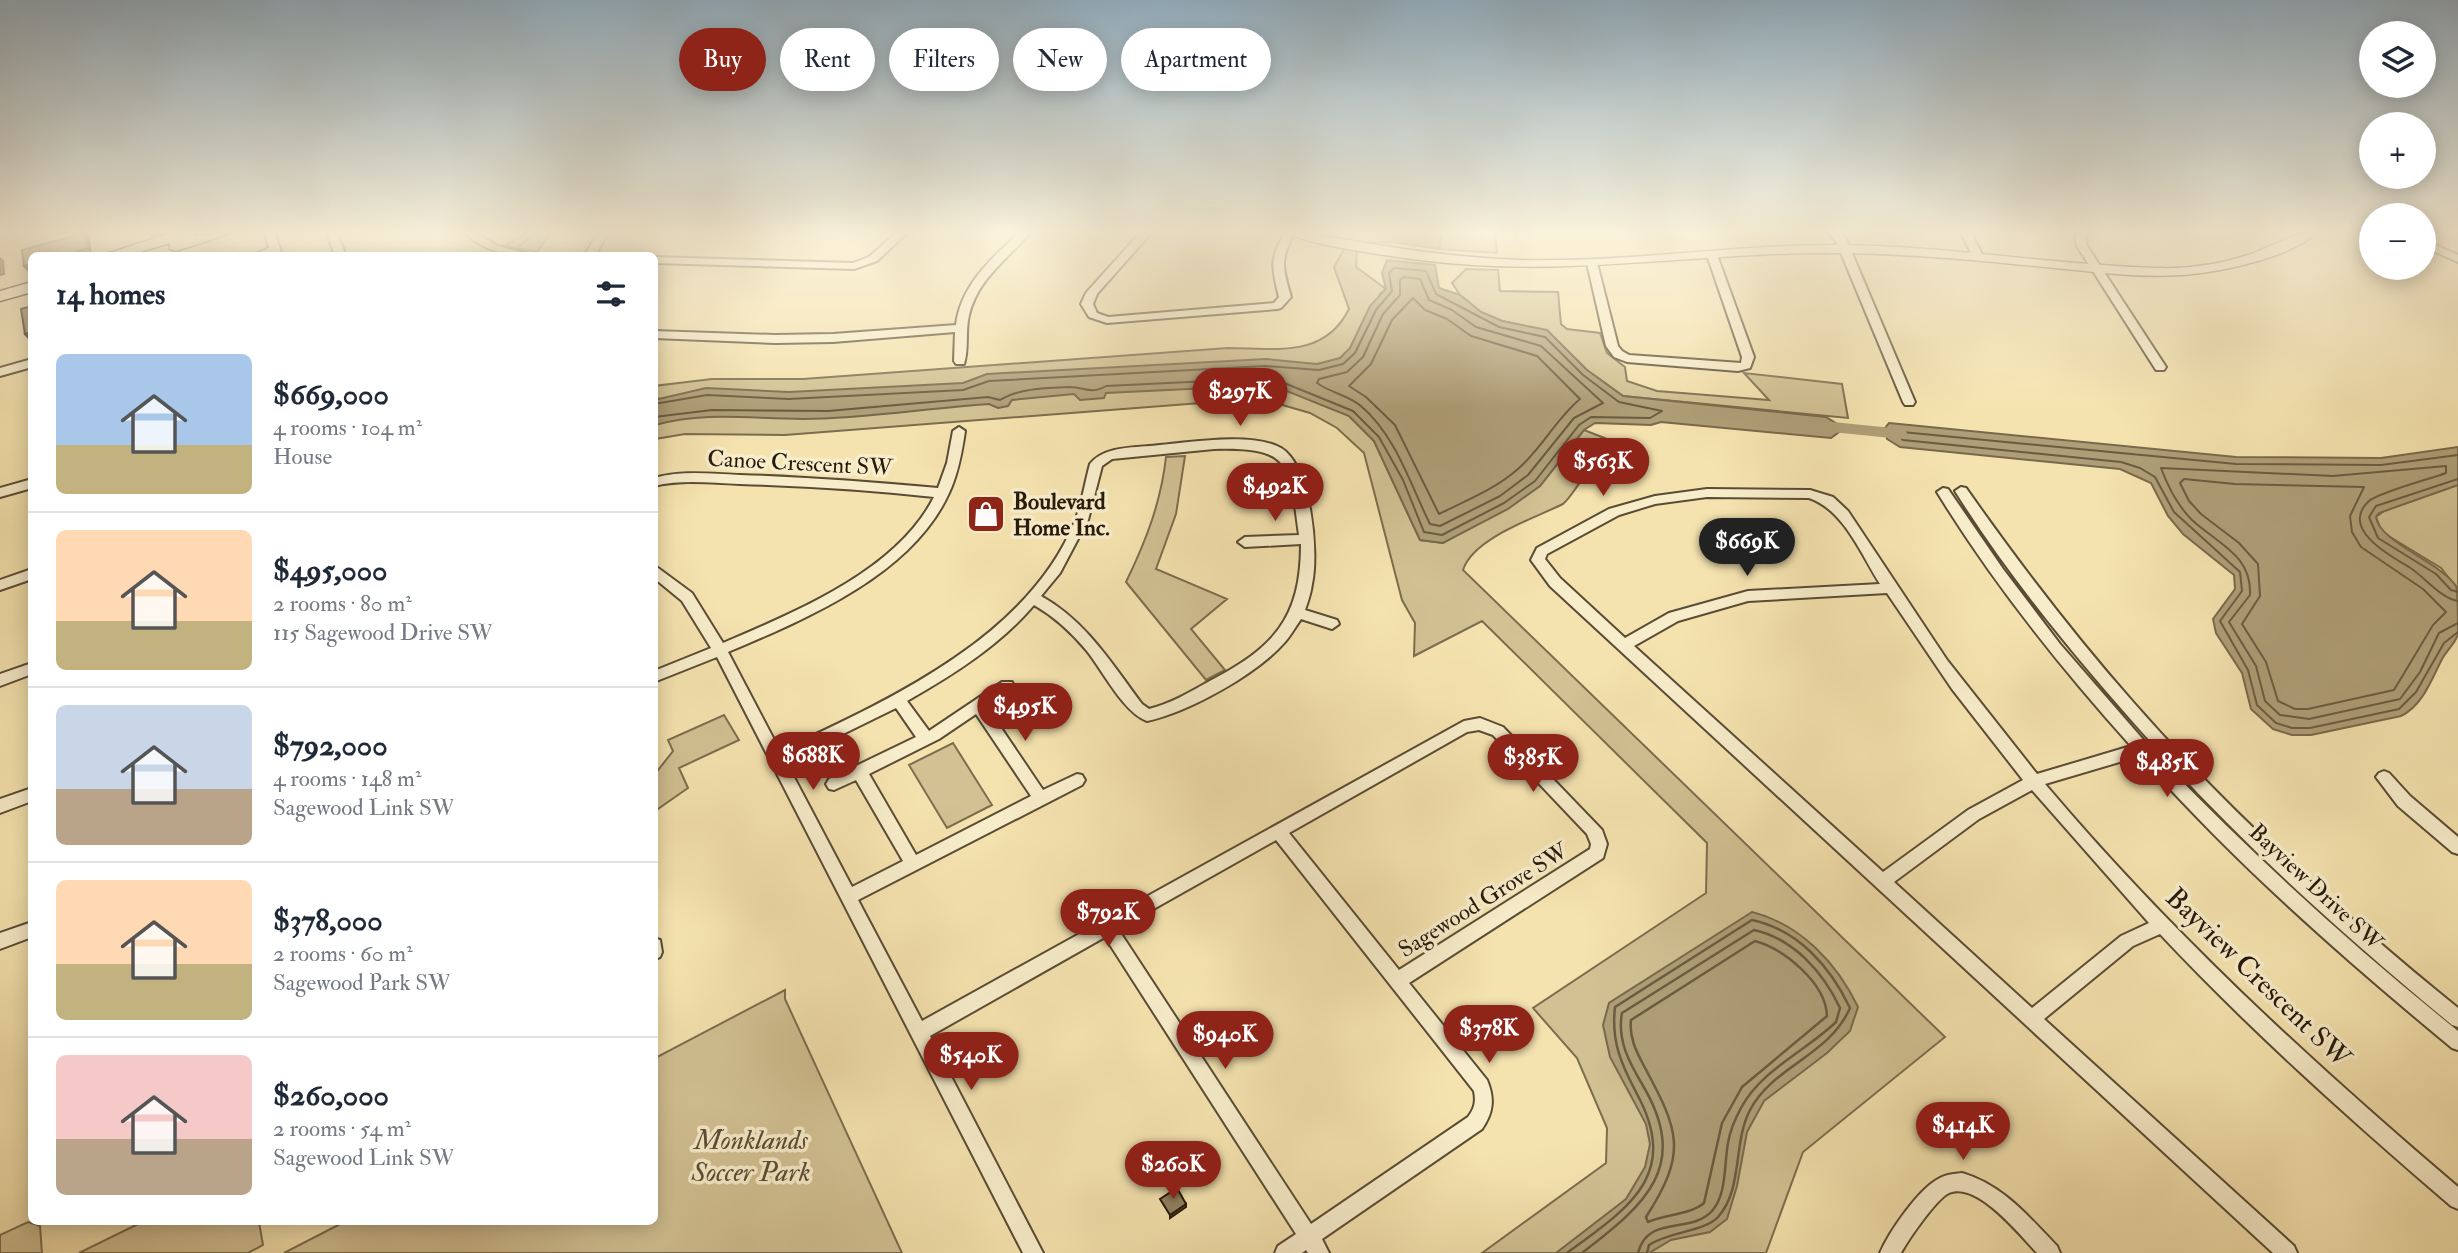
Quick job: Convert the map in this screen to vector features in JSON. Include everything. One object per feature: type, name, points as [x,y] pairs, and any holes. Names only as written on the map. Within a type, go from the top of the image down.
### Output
[{"type":"street","points":[[960,361],[959,328],[963,308],[972,291]]},
{"type":"street","points":[[1093,291],[1087,304],[1093,315],[1107,320],[1277,306],[1285,297],[1283,291]]},
{"type":"street","points":[[1599,291],[1612,346],[1618,354],[1627,358],[1738,368],[1746,365],[1748,357],[1725,291]]},
{"type":"street","points":[[1863,291],[1909,402]]},
{"type":"street","points":[[2112,291],[2160,367]]},
{"type":"street","points":[[658,334],[775,339],[833,338],[959,328]]},
{"type":"street","points":[[0,372],[28,364]]},
{"type":"street","points":[[658,675],[720,650],[824,601],[863,578],[896,552],[931,515],[943,493],[954,461],[959,431]]},
{"type":"street","points":[[776,760],[899,701],[960,664],[1000,632],[1033,598],[1065,554],[1086,511],[1096,464],[1110,455],[1244,445],[1271,448],[1289,464],[1297,480],[1309,564],[1306,598],[1292,625],[1243,671],[1161,712],[1147,715],[1137,708],[1075,628],[1053,607],[1033,598]]},
{"type":"street","name":"Canoe Crescent SW","points":[[658,481],[681,477],[840,483],[943,493]]},
{"type":"street","points":[[0,493],[28,484]]},
{"type":"street","name":"Bayview Drive SW","points":[[1961,491],[2057,626],[2161,745],[2316,896],[2458,1019]]},
{"type":"street","name":"Bayview Crescent SW","points":[[1623,645],[1555,582],[1538,560],[1542,551],[1614,512],[1655,499],[1743,492],[1819,496],[1843,514],[1957,685],[2033,782],[2161,926],[2307,1066],[2458,1199]]},
{"type":"street","name":"Bayview Drive SW","points":[[1943,492],[2014,594],[2088,686],[2145,749],[2306,911],[2458,1042]]},
{"type":"street","points":[[1245,542],[1307,539]]},
{"type":"street","points":[[658,573],[687,597],[720,650],[1033,1253]]},
{"type":"street","points":[[0,585],[28,575]]},
{"type":"street","points":[[1891,589],[1748,596],[1674,617],[1623,645],[2287,1253]]},
{"type":"street","points":[[1299,613],[1332,624]]},
{"type":"street","points":[[0,680],[28,670]]},
{"type":"street","points":[[834,784],[926,739],[979,707],[1007,686]]},
{"type":"street","points":[[899,701],[926,739]]},
{"type":"street","points":[[979,707],[1041,799]]},
{"type":"street","name":"Sagewood Grove SW","points":[[918,1033],[1464,727],[1480,724],[1498,731],[1594,830],[1599,844],[1590,860],[1399,980]]},
{"type":"street","points":[[1881,883],[1969,818],[2033,782],[2161,745]]},
{"type":"street","points":[[859,771],[913,864]]},
{"type":"street","points":[[2384,777],[2404,801],[2458,846]]},
{"type":"street","points":[[847,898],[1077,780]]},
{"type":"street","points":[[0,806],[28,796]]},
{"type":"street","points":[[1279,832],[1481,1086],[1485,1106],[1475,1123],[1314,1245],[1285,1253]]},
{"type":"street","points":[[2031,1019],[2127,941],[2161,926]]},
{"type":"street","points":[[1108,928],[1314,1245]]},
{"type":"street","points":[[0,941],[28,930]]},
{"type":"street","points":[[1890,1253],[1914,1215],[1945,1184],[1961,1182],[1974,1184],[1991,1195],[2050,1253]]},
{"type":"green space","points":[[1343,291],[1383,291],[1380,294],[1349,416],[1374,441],[1420,540],[1443,543],[1540,486],[1584,430],[1607,439],[1580,483],[1563,504],[1492,539],[1479,548],[1463,570],[1945,1037],[1803,1152],[1766,1253],[1482,1253],[1606,1163],[1607,1128],[1577,1058],[1533,1008],[1706,893],[1707,843],[1482,621],[1414,656],[1415,623],[1402,600],[1364,453],[1337,428],[1310,413],[1272,402],[1240,400],[785,435],[685,434],[658,438],[658,386],[712,379],[803,379],[1228,348],[1280,349],[1312,343],[1326,336],[1339,325],[1349,309]]},
{"type":"green space","points":[[1458,291],[1558,292],[1561,324],[1567,329],[1600,333],[1607,353],[1625,367],[1627,381],[1657,391],[1769,400],[1744,373],[1842,384],[1848,418],[1623,396],[1587,370],[1547,331],[1502,321],[1481,312]]},
{"type":"green space","points":[[1185,456],[1176,514],[1156,569],[1227,599],[1191,629],[1225,670],[1206,680],[1126,582],[1152,521],[1166,457]]},
{"type":"green space","points":[[2458,485],[2458,590],[2441,568],[2382,532],[2376,517],[2384,511]]},
{"type":"green space","points":[[724,715],[739,740],[679,768],[688,788],[658,809],[658,770],[673,751],[668,740]]},
{"type":"green space","points":[[953,743],[992,805],[947,828],[909,765]]},
{"type":"green space","name":"Monklands Soccer Park","points":[[785,990],[785,999],[902,1253],[284,1253],[338,1225],[658,1225],[658,1056]]},
{"type":"green space","points":[[28,1222],[28,1225],[40,1226],[42,1253],[0,1253],[0,1235]]},
{"type":"green space","points":[[136,1225],[260,1225],[263,1245],[248,1253],[79,1253]]},
{"type":"water","points":[[1384,291],[1449,291],[1460,295],[1481,312],[1502,321],[1547,330],[1587,370],[1623,396],[1826,417],[1837,424],[1839,432],[1831,438],[1661,422],[1651,425],[1595,423],[1584,430],[1540,486],[1508,509],[1443,543],[1420,540],[1374,441],[1349,416],[1272,385],[1106,393],[1104,398],[1080,400],[1074,394],[1012,400],[1008,406],[998,408],[989,404],[826,419],[711,417],[658,424],[658,398],[706,388],[789,392],[963,383],[987,374],[1266,359],[1317,364],[1340,358],[1350,348],[1370,306]]},
{"type":"water","points":[[1889,423],[2236,457],[2381,458],[2458,447],[2458,485],[2379,513],[2376,517],[2387,535],[2437,568],[2456,586],[2457,637],[2420,699],[2401,716],[2311,735],[2292,735],[2273,729],[2251,709],[2242,673],[2216,633],[2213,619],[2235,589],[2234,575],[2183,534],[2168,516],[2151,483],[2120,469],[1900,447],[1887,439],[1885,428]]},
{"type":"water","points":[[1752,912],[1786,926],[1828,961],[1858,1007],[1850,1031],[1827,1053],[1764,1101],[1747,1132],[1737,1186],[1727,1219],[1710,1232],[1671,1240],[1649,1253],[1556,1253],[1626,1199],[1645,1167],[1650,1144],[1646,1124],[1610,1057],[1603,1025],[1609,1003]]},
{"type":"building","points":[[28,307],[28,333],[25,334],[21,309]]},
{"type":"building","points":[[1177,1188],[1186,1204],[1170,1215],[1160,1199]]},
{"type":"waterway","points":[[1822,426],[1902,434]]},
{"type":"place","name":"Boulevard Home Inc.","points":[[986,514]]}]
